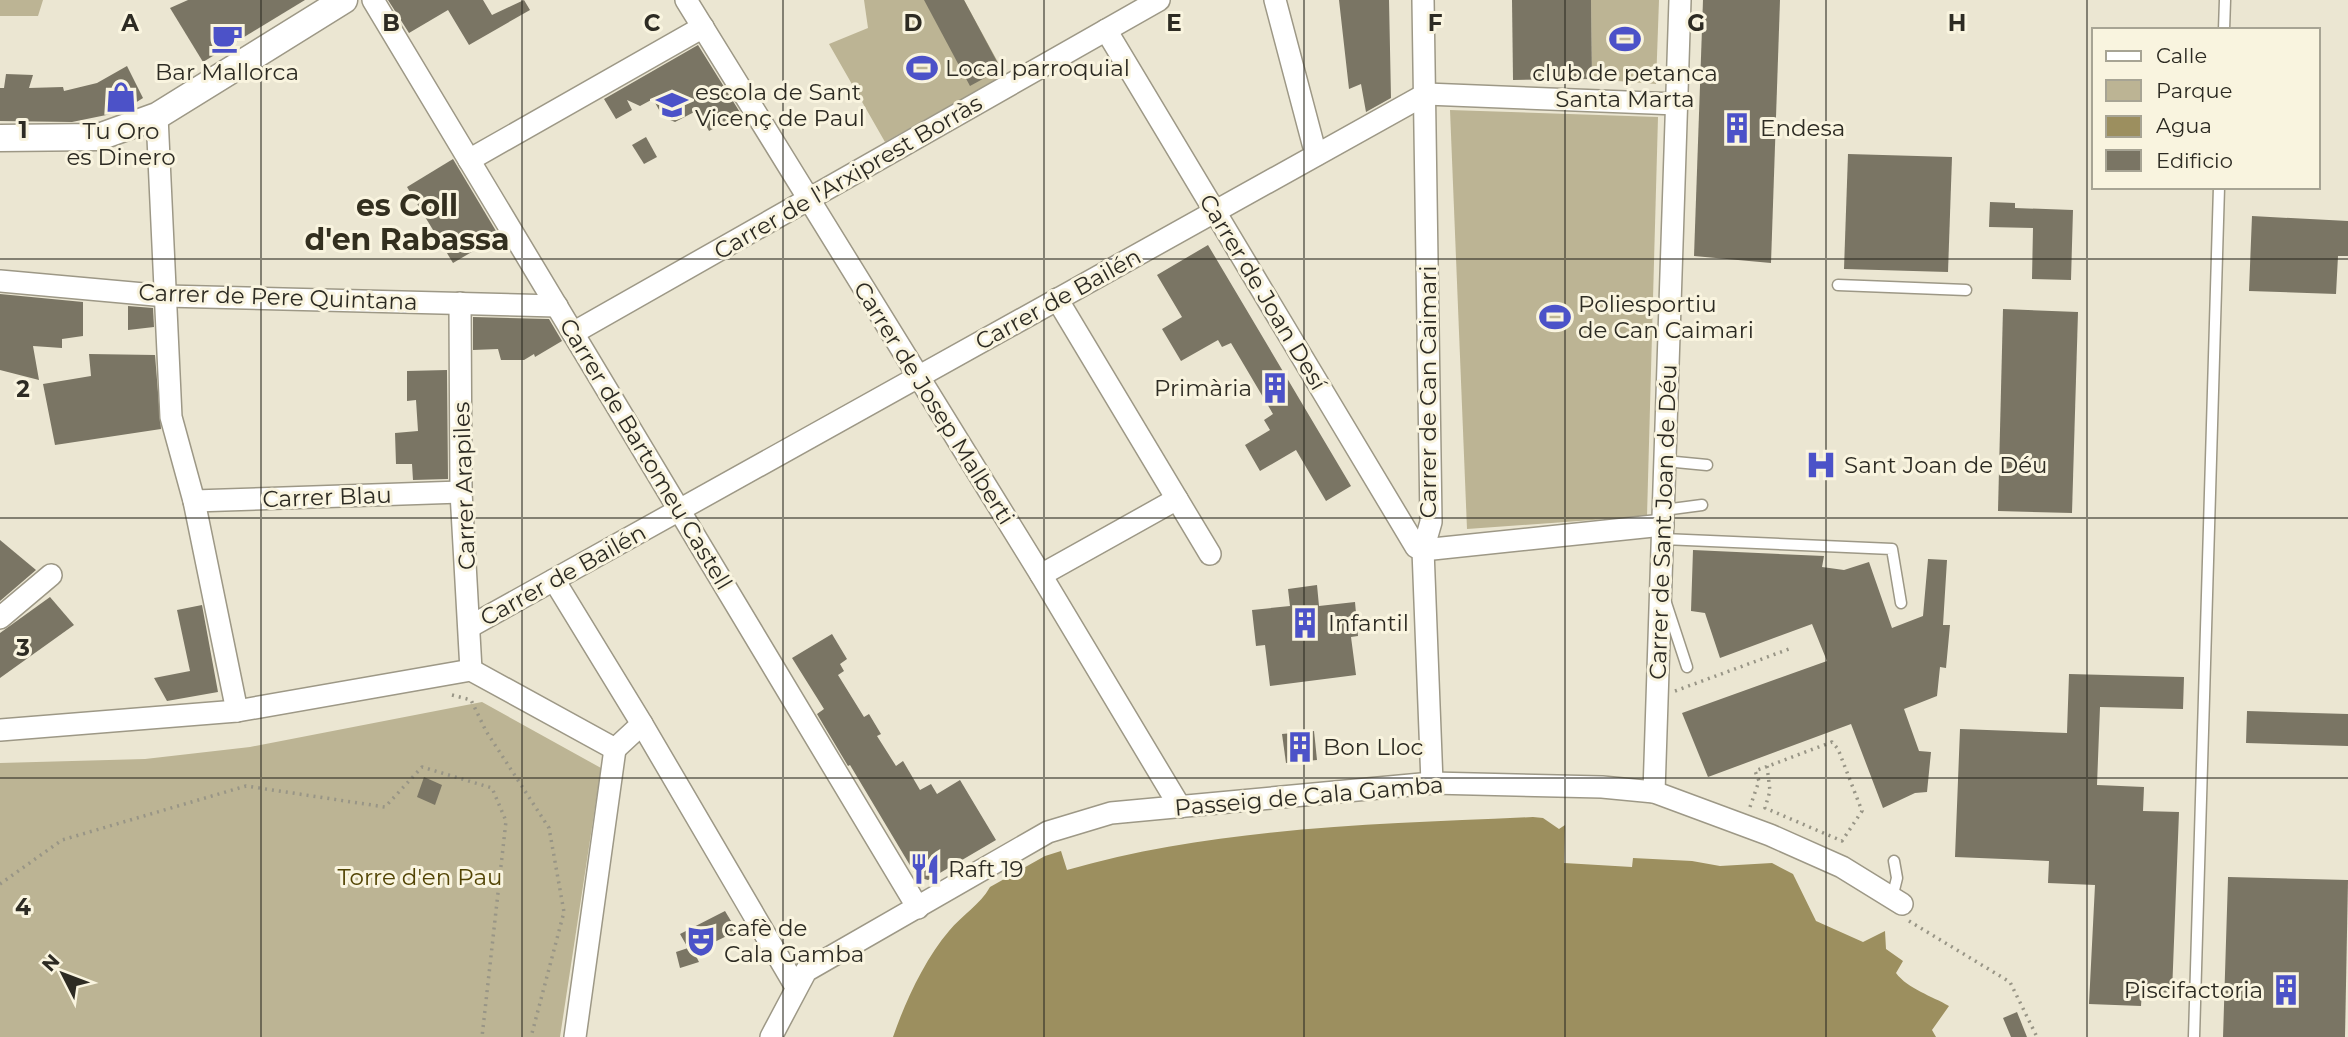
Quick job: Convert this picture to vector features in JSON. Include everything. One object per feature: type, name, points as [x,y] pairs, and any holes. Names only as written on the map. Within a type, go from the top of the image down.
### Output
[{"type":"street","points":[[0,138],[99,137],[157,116],[344,0]]},
{"type":"street","name":"Carrer de Bartomeu Castell","points":[[373,0],[918,908]]},
{"type":"street","name":"Carrer de Josep Malberti","points":[[686,0],[807,200],[1041,575],[1180,807]]},
{"type":"street","name":"Carrer de l'Arxiprest Borràs","points":[[573,333],[1159,0]]},
{"type":"street","points":[[1275,0],[1316,155]]},
{"type":"street","name":"Carrer de Can Caimari","points":[[1423,0],[1431,522],[1423,550],[1432,782]]},
{"type":"street","name":"Carrer de Sant Joan de Déu","points":[[1654,792],[1681,0]]},
{"type":"street","points":[[469,160],[703,27]]},
{"type":"street","name":"Carrer de Joan Desí","points":[[1106,30],[1416,547],[1423,550]]},
{"type":"street","points":[[1426,94],[1677,104]]},
{"type":"street","name":"Carrer de Bailén","points":[[471,626],[1426,94]]},
{"type":"street","points":[[157,116],[171,418],[194,501],[237,711]]},
{"type":"street","name":"Carrer de Pere Quintana","points":[[0,281],[166,296],[557,306]]},
{"type":"street","points":[[1058,299],[1210,554]]},
{"type":"street","name":"Carrer Arapiles","points":[[460,303],[461,492],[471,626],[471,670]]},
{"type":"street","name":"Carrer Blau","points":[[194,501],[461,492]]},
{"type":"street","points":[[1041,575],[1177,499]]},
{"type":"street","points":[[1423,550],[1663,525]]},
{"type":"street","points":[[0,618],[51,575]]},
{"type":"street","points":[[554,580],[796,987]]},
{"type":"street","points":[[0,730],[237,711],[471,670],[615,749]]},
{"type":"street","points":[[575,1037],[615,749],[642,724]]},
{"type":"street","name":"Passeig de Cala Gamba","points":[[771,1037],[806,971],[1048,832],[1111,813],[1432,782],[1602,787],[1654,792],[1744,825],[1842,867],[1900,907]]},
{"type":"lane","points":[[2224,28],[2225,0]]},
{"type":"lane","points":[[2194,1037],[2219,189]]},
{"type":"lane","points":[[1838,285],[1966,290]]},
{"type":"lane","points":[[1665,461],[1707,466]]},
{"type":"lane","points":[[1663,525],[1702,505]]},
{"type":"lane","points":[[1663,525],[1892,549],[1902,603]]},
{"type":"lane","points":[[1661,589],[1687,667]]},
{"type":"lane","points":[[1894,861],[1900,907]]},
{"type":"path","points":[[1657,698],[1789,649]]},
{"type":"path","points":[[447,674],[449,694],[471,700],[486,731],[549,828],[564,912],[531,1037]]},
{"type":"path","points":[[1744,825],[1759,781],[1755,771],[1766,766],[1836,743],[1862,811],[1842,841],[1765,808],[1770,791],[1766,766]]},
{"type":"path","points":[[0,884],[62,840],[246,786],[385,807],[422,767],[492,788],[506,821],[482,1037]]},
{"type":"path","points":[[1900,907],[2010,982],[2038,1037]]},
{"type":"green space","points":[[0,0],[43,0],[38,16],[0,16]]},
{"type":"green space","name":"Local parroquial","points":[[864,0],[964,0],[1005,75],[885,142],[829,44],[868,28]]},
{"type":"green space","name":"club de petanca Santa Marta","points":[[1591,0],[1659,0],[1656,84],[1592,79]]},
{"type":"green space","name":"Poliesportiu de Can Caimari","points":[[1450,110],[1658,117],[1647,516],[1467,529]]},
{"type":"green space","name":"Torre d'en Pau","points":[[482,702],[601,768],[560,1037],[0,1037],[0,763],[145,759],[250,747]]},
{"type":"water","points":[[1543,818],[1559,829],[1565,825],[1564,863],[1632,867],[1633,858],[1692,861],[1720,866],[1772,863],[1793,874],[1816,921],[1863,942],[1885,931],[1886,949],[1903,961],[1896,973],[1901,979],[1949,1006],[1932,1030],[1936,1037],[893,1037],[917,981],[949,931],[990,887],[1045,856],[1061,851],[1067,870],[1124,856],[1239,836],[1357,826]]},
{"type":"building","points":[[188,0],[305,0],[203,62],[170,8]]},
{"type":"building","points":[[388,0],[483,0],[492,15],[524,0],[530,10],[469,45],[448,10],[409,33]]},
{"type":"building","points":[[924,0],[964,0],[1001,69],[970,86]]},
{"type":"building","points":[[1339,0],[1389,0],[1391,98],[1366,112],[1361,84],[1349,89]]},
{"type":"building","points":[[1512,0],[1591,0],[1592,79],[1513,80]]},
{"type":"building","name":"Endesa","points":[[1703,0],[1780,0],[1771,263],[1694,256]]},
{"type":"building","name":"escola de Sant Vicenç de Paul","points":[[698,45],[741,114],[709,131],[698,110],[675,122],[663,117],[653,99],[640,106],[627,100],[632,110],[616,119],[604,99]]},
{"type":"building","points":[[127,66],[143,98],[121,112],[72,122],[0,121],[0,88],[4,88],[6,74],[33,75],[29,88],[63,87],[64,91],[97,83]]},
{"type":"building","points":[[646,137],[657,157],[644,164],[632,145]]},
{"type":"building","points":[[1848,154],[1952,157],[1948,272],[1844,269]]},
{"type":"building","points":[[453,159],[499,236],[453,263],[407,187]]},
{"type":"building","points":[[1990,202],[2015,203],[2015,208],[2073,210],[2071,280],[2032,279],[2033,228],[1989,227]]},
{"type":"building","points":[[2252,216],[2348,221],[2348,256],[2338,256],[2336,294],[2249,291]]},
{"type":"building","name":"Primària","points":[[1208,245],[1351,486],[1326,501],[1296,450],[1260,471],[1245,445],[1270,430],[1264,420],[1273,414],[1231,343],[1222,347],[1218,340],[1181,361],[1162,329],[1182,317],[1157,275]]},
{"type":"building","points":[[0,294],[83,302],[83,336],[62,339],[62,348],[33,346],[39,380],[0,370]]},
{"type":"building","points":[[128,306],[153,308],[154,327],[128,330]]},
{"type":"building","points":[[2003,309],[2078,312],[2072,513],[1998,511]]},
{"type":"building","points":[[473,317],[549,319],[562,341],[535,357],[534,354],[524,360],[501,360],[498,349],[473,350]]},
{"type":"building","points":[[89,354],[155,355],[161,429],[55,445],[43,384],[91,376]]},
{"type":"building","points":[[447,370],[448,479],[413,480],[412,464],[396,464],[395,433],[418,431],[416,400],[407,401],[407,371]]},
{"type":"building","points":[[0,540],[36,570],[0,601]]},
{"type":"building","points":[[1693,550],[1824,556],[1822,567],[1844,570],[1869,562],[1892,628],[1923,616],[1928,559],[1947,560],[1943,625],[1950,625],[1946,668],[1940,667],[1937,696],[1904,709],[1919,751],[1931,752],[1927,792],[1915,793],[1883,808],[1851,724],[1708,777],[1682,713],[1827,661],[1812,624],[1720,658],[1705,613],[1691,611]]},
{"type":"building","name":"Infantil","points":[[1317,585],[1319,606],[1355,602],[1358,636],[1351,637],[1356,675],[1270,686],[1265,645],[1256,646],[1252,610],[1290,606],[1288,589]]},
{"type":"building","points":[[50,597],[74,625],[0,678],[0,633]]},
{"type":"building","points":[[202,605],[218,692],[167,701],[154,678],[190,671],[177,610]]},
{"type":"building","points":[[832,634],[847,659],[840,664],[844,671],[838,675],[864,717],[869,714],[881,734],[877,736],[896,766],[903,761],[920,790],[931,784],[937,794],[960,780],[996,840],[928,880],[917,877],[850,765],[848,766],[817,714],[824,709],[792,658]]},
{"type":"building","points":[[2069,674],[2184,677],[2183,709],[2100,707],[2097,785],[2144,787],[2143,811],[2179,812],[2172,993],[2142,991],[2141,1006],[2089,1004],[2095,885],[2048,883],[2049,861],[1955,857],[1960,729],[2067,733]]},
{"type":"building","points":[[2247,711],[2348,714],[2348,746],[2246,743]]},
{"type":"building","name":"Bon Lloc","points":[[1314,731],[1317,760],[1286,763],[1282,734]]},
{"type":"building","points":[[424,777],[442,785],[435,805],[417,797]]},
{"type":"building","name":"Piscifactoria","points":[[2228,877],[2348,880],[2345,1037],[2223,1037]]},
{"type":"building","name":"cafè de Cala Gamba","points":[[725,911],[737,931],[694,952],[699,962],[680,968],[676,952],[688,948],[680,934]]},
{"type":"building","points":[[2017,1012],[2027,1037],[2011,1037],[2003,1018]]},
{"type":"place","name":"Bar Mallorca","points":[[227,38]]},
{"type":"place","name":"club de petanca Santa Marta","points":[[1625,39]]},
{"type":"place","name":"Local parroquial","points":[[922,68]]},
{"type":"place","name":"Tu Oro es Dinero","points":[[121,97]]},
{"type":"place","name":"escola de Sant Vicenç de Paul","points":[[672,105]]},
{"type":"place","name":"Endesa","points":[[1737,128]]},
{"type":"place","name":"Poliesportiu de Can Caimari","points":[[1555,317]]},
{"type":"place","name":"Primària","points":[[1275,388]]},
{"type":"place","name":"Sant Joan de Déu","points":[[1821,465]]},
{"type":"place","name":"Infantil","points":[[1305,623]]},
{"type":"place","name":"Bon Lloc","points":[[1300,747]]},
{"type":"place","name":"Raft 19","points":[[925,869]]},
{"type":"place","name":"cafè de Cala Gamba","points":[[701,941]]},
{"type":"place","name":"Piscifactoria","points":[[2286,990]]},
{"type":"district","name":"es Coll d'en Rabassa","points":[[407,223]]}]
